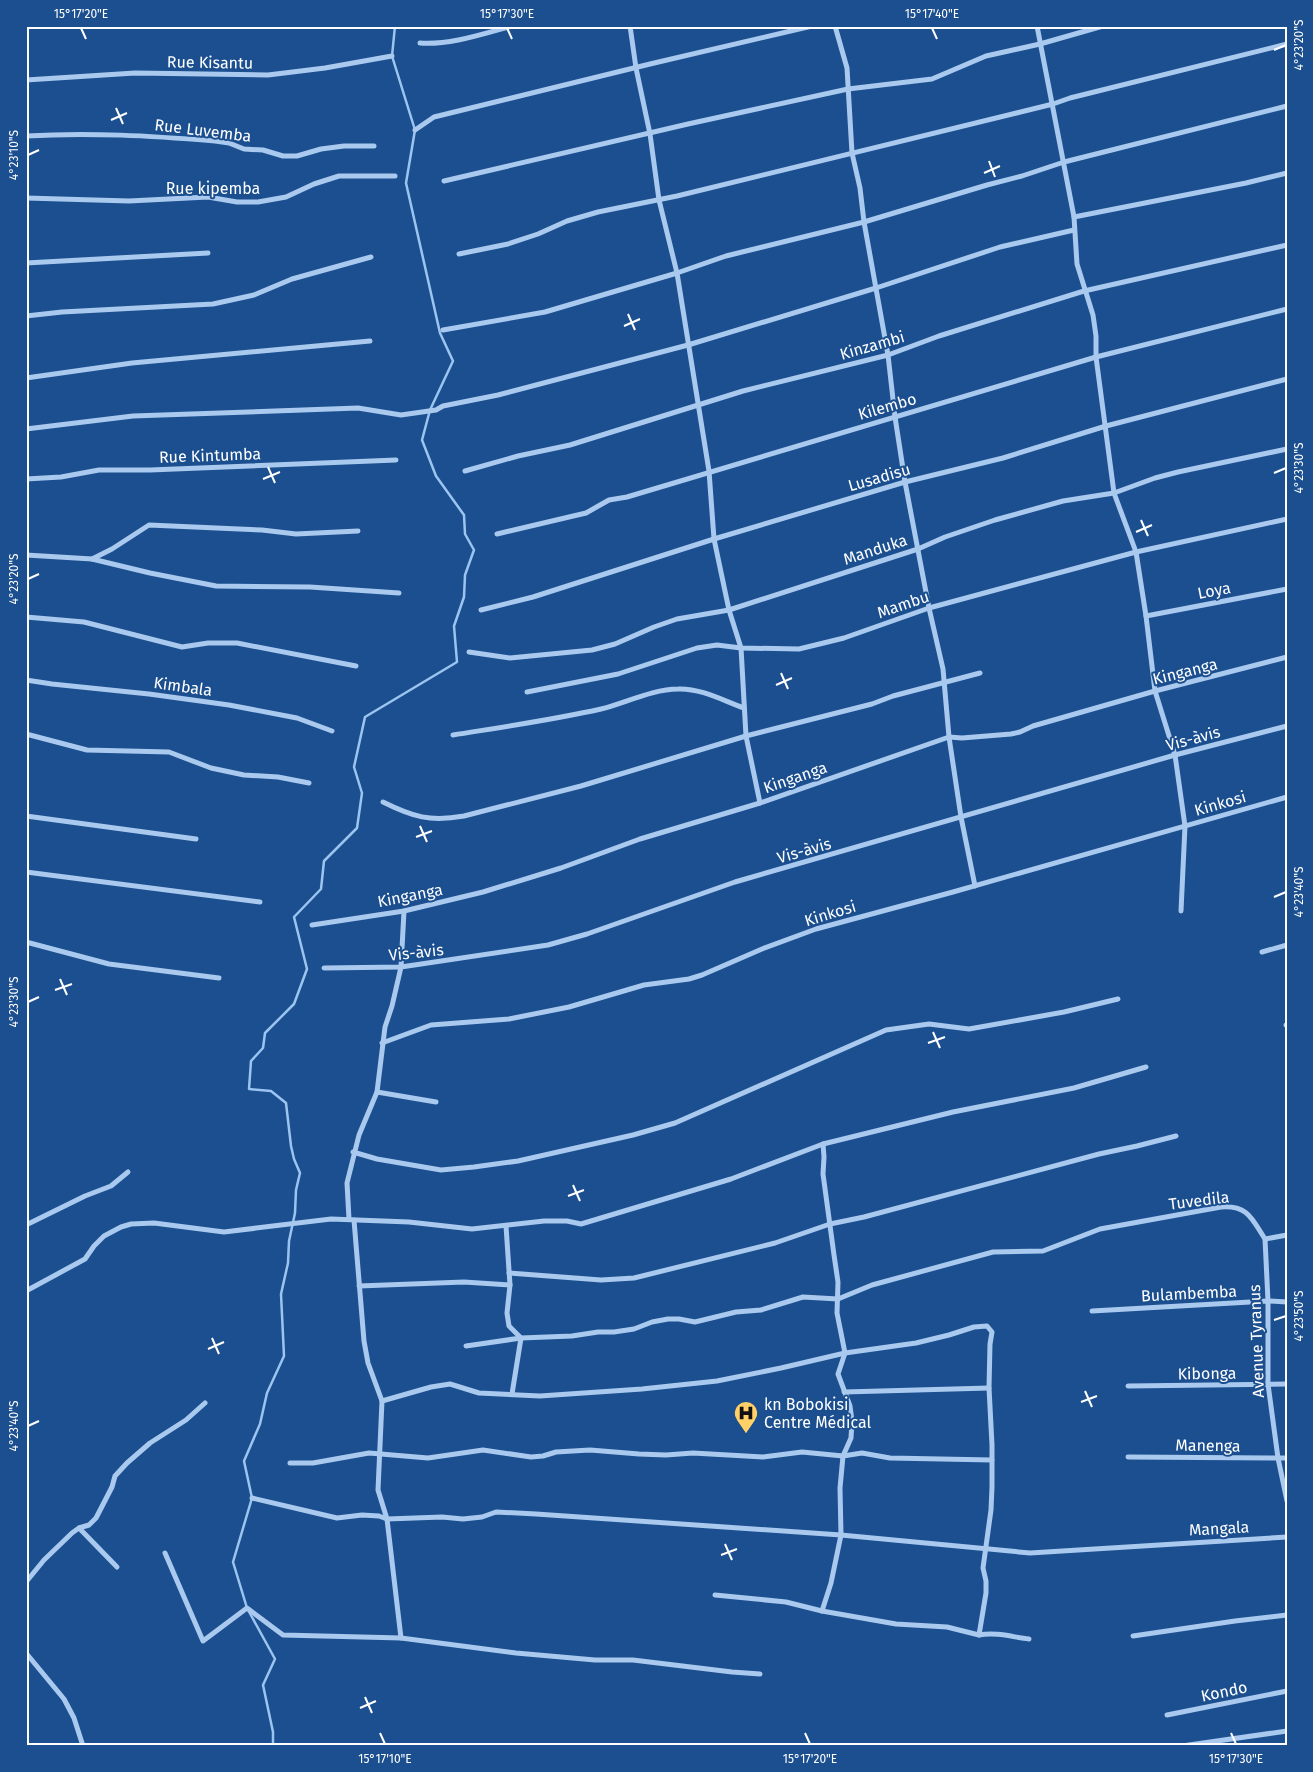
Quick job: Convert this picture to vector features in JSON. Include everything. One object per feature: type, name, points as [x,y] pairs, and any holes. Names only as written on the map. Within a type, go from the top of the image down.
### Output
[{"type":"street","points":[[420,43],[436,44],[456,41],[512,26]]},
{"type":"street","points":[[630,26],[636,68],[650,134],[659,200],[677,273],[709,471],[714,539],[729,610],[741,648],[746,736],[760,803]]},
{"type":"street","points":[[415,130],[434,117],[812,26]]},
{"type":"street","points":[[835,26],[847,68],[852,153],[860,188],[864,222],[888,355],[894,417],[905,482],[929,608],[944,669],[949,737],[961,817],[975,886]]},
{"type":"street","points":[[1037,26],[1074,217],[1077,264],[1093,315],[1096,357],[1114,493],[1136,552],[1155,691],[1175,755],[1185,826],[1181,911]]},
{"type":"street","points":[[444,181],[848,89],[932,79],[986,56],[1040,44],[1103,26]]},
{"type":"street","points":[[459,254],[508,244],[538,234],[567,221],[598,212],[659,200],[1287,45]]},
{"type":"street","name":"Rue Kisantu","points":[[26,80],[135,73],[268,75],[325,68],[392,56]]},
{"type":"street","points":[[444,330],[545,312],[677,273],[726,256],[864,222],[1064,162],[1287,106]]},
{"type":"street","name":"Rue Luvemba","points":[[26,136],[82,133],[128,134],[215,141],[228,143],[244,149],[263,150],[283,156],[297,156],[321,149],[344,146],[374,146]]},
{"type":"street","points":[[1074,217],[1287,173]]},
{"type":"street","name":"Rue kipemba","points":[[26,198],[129,201],[208,197],[237,202],[258,202],[286,197],[314,184],[339,176],[395,176]]},
{"type":"street","points":[[26,429],[133,416],[358,408],[402,415],[436,410],[443,406],[498,395],[688,345],[876,288],[1000,247],[1074,230]]},
{"type":"street","name":"Kinzambi","points":[[465,471],[518,456],[570,445],[743,391],[888,355],[947,334],[1084,291],[1287,245]]},
{"type":"street","points":[[26,263],[208,253]]},
{"type":"street","points":[[26,316],[62,312],[213,304],[254,295],[292,278],[372,257]]},
{"type":"street","name":"Kilembo","points":[[497,534],[586,513],[609,500],[627,497],[1096,357],[1287,309]]},
{"type":"street","points":[[26,378],[132,363],[370,341]]},
{"type":"street","name":"Lusadisu","points":[[481,610],[533,597],[714,539],[905,482],[1004,458],[1106,426],[1287,379]]},
{"type":"street","name":"Manduka","points":[[469,652],[510,658],[592,650],[615,644],[677,619],[729,610],[918,549],[945,537],[995,520],[1054,503],[1114,493],[1178,472],[1287,449]]},
{"type":"street","name":"Rue Kintumba","points":[[26,479],[61,477],[99,470],[150,470],[396,460]]},
{"type":"street","name":"Mambu","points":[[527,692],[618,674],[697,648],[718,645],[741,648],[800,649],[844,638],[929,608],[1136,552],[1287,519]]},
{"type":"street","points":[[92,559],[112,550],[149,525],[262,530],[296,534],[358,531]]},
{"type":"street","points":[[26,555],[92,559],[216,586],[310,588],[399,593]]},
{"type":"street","name":"Loya","points":[[1146,616],[1287,589]]},
{"type":"street","points":[[26,617],[84,622],[182,647],[208,643],[237,642],[356,666]]},
{"type":"street","name":"Kinganga","points":[[312,925],[404,911],[483,892],[561,868],[640,839],[760,803],[949,737],[970,738],[1020,732],[1033,726],[1155,691],[1287,657]]},
{"type":"street","points":[[382,802],[416,817],[450,818],[581,786],[746,736],[872,704],[980,673]]},
{"type":"street","name":"Kimbala","points":[[26,680],[229,705],[297,718],[332,731]]},
{"type":"street","points":[[453,735],[558,718],[677,689],[697,692],[744,708]]},
{"type":"street","name":"Vis-àvis","points":[[324,968],[401,967],[548,946],[735,882],[1175,755],[1287,726]]},
{"type":"street","points":[[26,734],[87,750],[169,752],[211,768],[244,775],[278,777],[309,783]]},
{"type":"street","name":"Kinkosi","points":[[382,1043],[431,1025],[508,1019],[569,1007],[644,985],[696,977],[816,929],[975,886],[1287,796]]},
{"type":"street","points":[[26,816],[196,839]]},
{"type":"street","points":[[26,872],[260,902]]},
{"type":"street","points":[[401,1638],[387,1519],[378,1490],[382,1401],[368,1363],[364,1341],[347,1183],[353,1152],[377,1092],[385,1027],[401,967],[404,911]]},
{"type":"street","points":[[26,942],[109,964],[219,978]]},
{"type":"street","points":[[1262,952],[1287,945]]},
{"type":"street","points":[[353,1152],[378,1159],[441,1170],[518,1162],[633,1135],[675,1123],[886,1030],[928,1024],[969,1028],[1064,1012],[1118,999]]},
{"type":"street","points":[[26,1291],[85,1259],[104,1236],[120,1227],[131,1224],[154,1223],[224,1232],[331,1219],[408,1222],[472,1230],[544,1221],[586,1224],[731,1179],[824,1144],[953,1112],[1074,1088],[1146,1067]]},
{"type":"street","points":[[377,1092],[436,1102]]},
{"type":"street","points":[[509,1273],[601,1280],[634,1278],[774,1243],[830,1224],[864,1217],[1099,1154],[1176,1136]]},
{"type":"street","points":[[822,1611],[831,1583],[841,1535],[840,1488],[843,1456],[852,1438],[850,1406],[838,1374],[845,1353],[837,1313],[837,1268],[823,1174],[824,1144]]},
{"type":"street","points":[[26,1225],[85,1196],[111,1186],[128,1172]]},
{"type":"street","name":"Tuvedila","points":[[838,1299],[872,1285],[992,1252],[1043,1251],[1100,1229],[1221,1207],[1232,1206],[1246,1212],[1265,1239]]},
{"type":"street","points":[[506,1226],[510,1285],[507,1313],[509,1326],[521,1338]]},
{"type":"street","points":[[1265,1239],[1287,1235]]},
{"type":"street","name":"Avenue Tyranus","points":[[1265,1239],[1268,1301],[1268,1384],[1278,1458],[1287,1500]]},
{"type":"street","points":[[359,1286],[464,1282],[510,1285]]},
{"type":"street","points":[[466,1346],[521,1338],[614,1332],[634,1329],[668,1318],[679,1318],[695,1322],[736,1312],[761,1310],[803,1298],[838,1299]]},
{"type":"street","name":"Bulambemba","points":[[1092,1311],[1268,1301],[1287,1302]]},
{"type":"street","points":[[382,1401],[431,1386],[450,1384],[479,1393],[540,1396],[642,1389],[717,1380],[845,1353],[916,1343],[948,1336],[974,1327],[987,1326],[992,1332],[989,1388],[992,1460],[991,1510],[983,1568],[986,1593],[979,1635]]},
{"type":"street","points":[[512,1394],[521,1338]]},
{"type":"street","name":"Kibonga","points":[[1128,1386],[1287,1384]]},
{"type":"street","points":[[844,1392],[989,1388]]},
{"type":"street","points":[[26,1582],[44,1560],[79,1528],[89,1525],[96,1518],[112,1487],[115,1476],[127,1463],[150,1443],[186,1420],[205,1403]]},
{"type":"street","points":[[290,1463],[313,1463],[356,1454],[379,1453],[428,1458],[483,1450],[531,1457],[556,1452],[590,1450],[639,1454],[694,1453],[763,1457],[802,1452],[843,1456],[862,1453],[890,1458],[992,1460]]},
{"type":"street","name":"Manenga","points":[[1128,1457],[1287,1458]]},
{"type":"street","name":"Mangala","points":[[252,1498],[337,1518],[370,1515],[387,1519],[442,1517],[464,1519],[502,1512],[841,1535],[1030,1553],[1287,1537]]},
{"type":"street","points":[[79,1528],[117,1567]]},
{"type":"street","points":[[165,1552],[203,1641],[247,1608],[283,1635],[401,1638],[516,1653],[595,1660],[633,1660],[760,1674]]},
{"type":"street","points":[[715,1595],[786,1602],[822,1611],[896,1624],[947,1627],[979,1635],[988,1633],[1005,1634],[1029,1639]]},
{"type":"street","points":[[1133,1636],[1287,1615]]},
{"type":"street","points":[[26,1653],[64,1699],[74,1718],[83,1746]]},
{"type":"street","name":"Kondo","points":[[1167,1715],[1287,1691]]},
{"type":"street","points":[[1182,1746],[1287,1731]]},
{"type":"waterway","points":[[273,1746],[273,1732],[263,1685],[275,1659],[247,1608],[233,1562],[252,1498],[244,1461],[260,1424],[267,1393],[284,1356],[281,1294],[288,1263],[289,1241],[300,1173],[291,1146],[286,1103],[271,1091],[249,1089],[251,1061],[263,1048],[265,1033],[294,1004],[307,969],[294,917],[321,889],[324,861],[357,828],[362,793],[354,767],[365,717],[457,662],[454,626],[464,597],[465,575],[474,550],[465,534],[464,515],[436,476],[422,440],[430,410],[453,361],[440,333],[406,183],[415,130],[392,56],[395,26]]},
{"type":"place","name":"kn Bobokisi Centre Médical","points":[[746,1434]]}]
